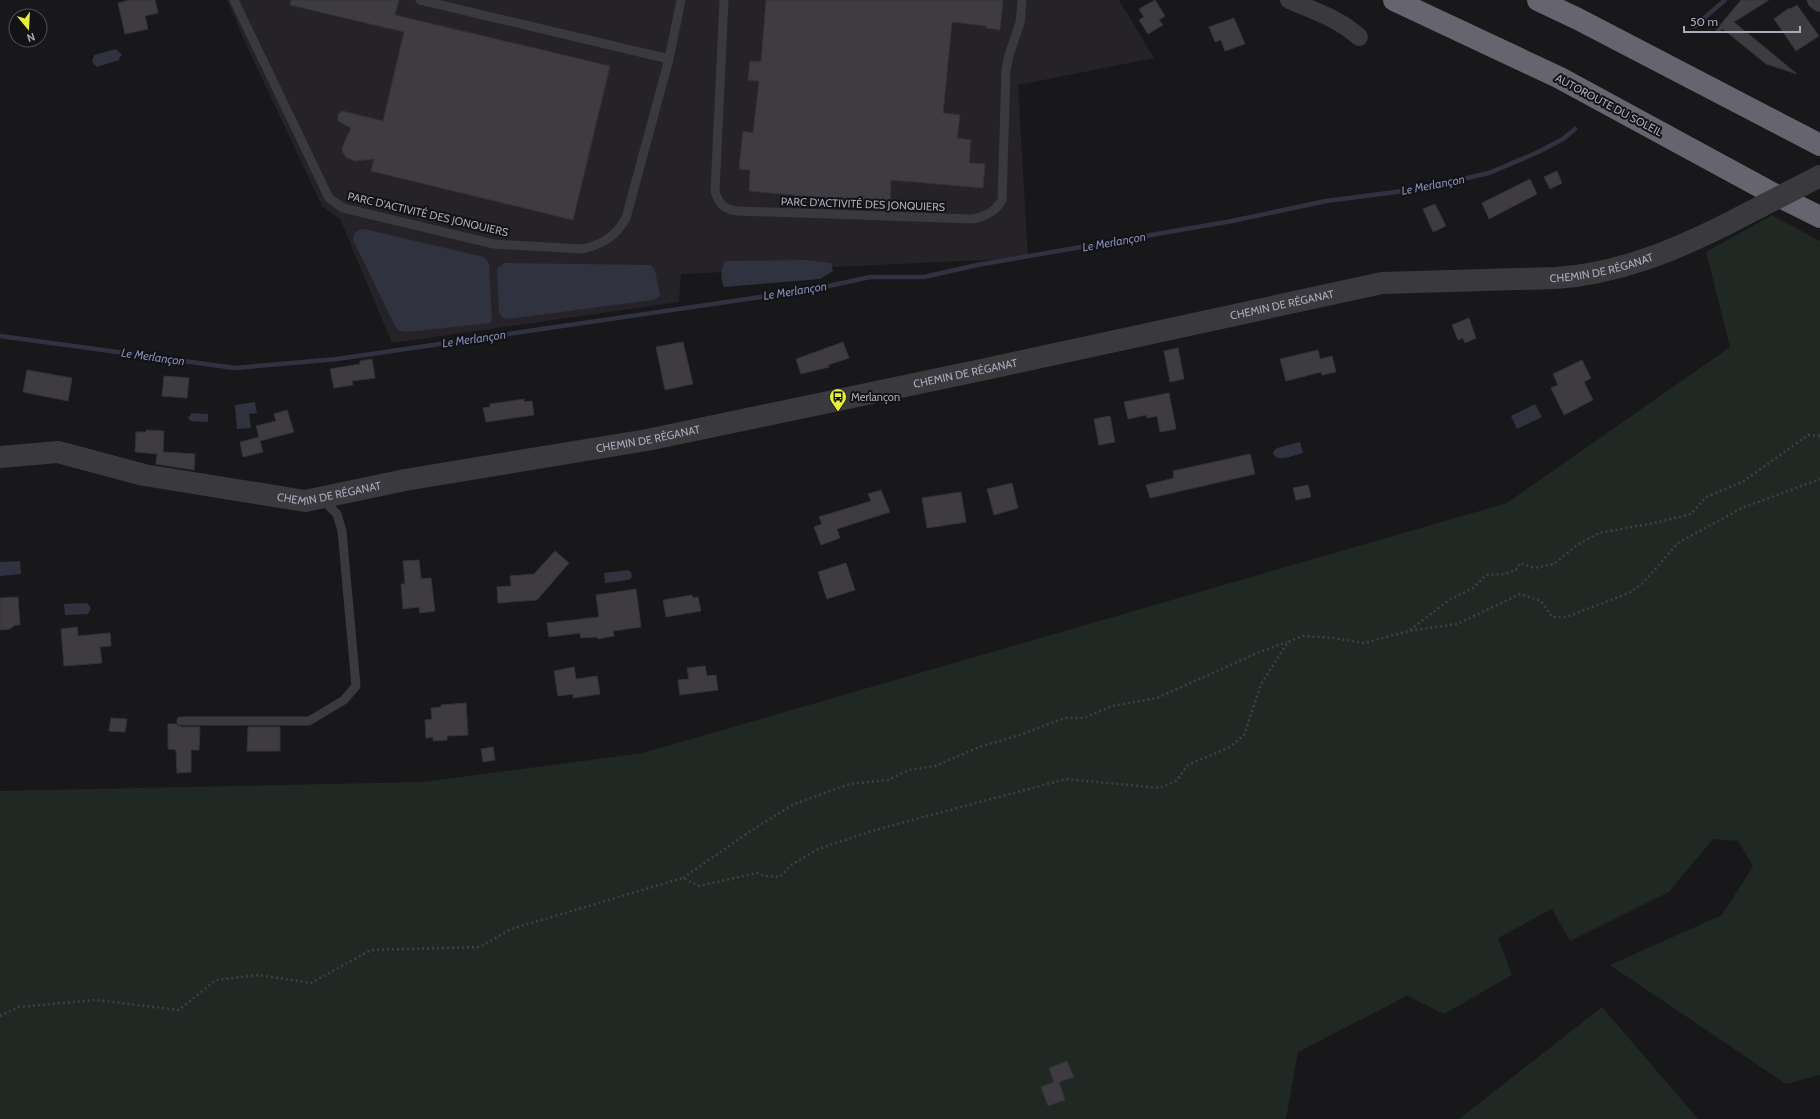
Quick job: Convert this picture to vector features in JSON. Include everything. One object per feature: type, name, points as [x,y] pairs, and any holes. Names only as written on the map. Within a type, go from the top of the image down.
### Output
[{"type":"highway","name":"AUTOROUTE DU SOLEIL","points":[[1394,0],[1560,78],[1820,217]]},
{"type":"highway","points":[[1538,0],[1578,19],[1820,145]]},
{"type":"street","points":[[1289,0],[1351,29],[1359,37]]},
{"type":"street","points":[[1816,0],[1820,3]]},
{"type":"street","name":"CHEMIN DE RÉGANAT","points":[[0,457],[58,452],[144,475],[305,501],[405,480],[647,440],[986,369],[1382,283],[1556,278],[1601,273],[1638,262],[1687,243],[1820,176]]},
{"type":"lane","name":"PARC D'ACTIVITÉ DES JONQUIERS","points":[[234,0],[329,198],[336,204],[343,208],[494,244],[583,249],[596,246],[609,239],[620,229],[626,218],[669,59],[681,0]]},
{"type":"lane","points":[[420,0],[669,59]]},
{"type":"lane","name":"PARC D'ACTIVITÉ DES JONQUIERS","points":[[724,0],[715,192],[719,202],[727,210],[973,219],[986,216],[997,208],[1002,200],[1006,70],[1009,55],[1020,23],[1022,0]]},
{"type":"lane","points":[[181,721],[309,721],[344,700],[356,686],[342,530],[337,514],[320,498]]},
{"type":"path","points":[[1409,631],[1449,600],[1473,588],[1486,575],[1504,574],[1516,570],[1520,563],[1534,568],[1554,564],[1577,545],[1599,533],[1654,523],[1691,514],[1706,497],[1744,481],[1808,436],[1820,436]]},
{"type":"path","points":[[0,1016],[19,1007],[96,1000],[179,1010],[216,980],[258,975],[311,983],[371,950],[480,947],[511,929],[683,878],[752,830],[794,804],[849,784],[888,780],[909,770],[934,766],[982,746],[1020,735],[1065,718],[1084,718],[1112,706],[1157,698],[1257,653],[1303,636],[1334,638],[1364,643],[1409,631],[1456,624],[1520,594],[1541,601],[1552,617],[1566,617],[1629,593],[1642,584],[1678,543],[1742,508],[1820,479]]},
{"type":"path","points":[[683,878],[699,886],[757,873],[765,876],[780,877],[791,865],[818,848],[875,830],[1066,779],[1160,788],[1171,784],[1176,781],[1188,765],[1230,747],[1244,735],[1261,684],[1288,642]]},
{"type":"shaded area","points":[[227,0],[1119,0],[1154,58],[1018,85],[1028,258],[681,274],[679,302],[392,343],[340,219],[322,206],[250,53]]},
{"type":"shaded area","points":[[1772,215],[1820,241],[1820,1075],[1786,1084],[1610,965],[1722,915],[1753,866],[1738,841],[1713,839],[1669,892],[1570,941],[1552,909],[1498,938],[1512,975],[1444,1014],[1407,996],[1298,1052],[1286,1119],[0,1119],[0,791],[423,782],[643,753],[1507,503],[1730,347],[1706,252]]},
{"type":"shaded area","points":[[1602,1007],[1698,1119],[1459,1119]]},
{"type":"water","points":[[116,49],[122,55],[119,60],[97,67],[92,62],[94,55]]},
{"type":"water","points":[[364,229],[484,257],[489,264],[492,319],[490,323],[408,332],[400,331],[396,328],[353,240],[356,232]]},
{"type":"water","points":[[806,260],[831,263],[833,271],[820,279],[724,287],[723,284],[722,274],[725,261]]},
{"type":"water","points":[[504,263],[651,265],[655,270],[660,296],[653,300],[508,319],[502,317],[499,312],[497,269]]},
{"type":"water","points":[[255,402],[257,413],[249,414],[251,428],[237,429],[235,405]]},
{"type":"water","points":[[1535,404],[1542,417],[1517,429],[1511,416]]},
{"type":"water","points":[[192,413],[208,414],[208,422],[191,421],[188,418]]},
{"type":"water","points":[[1300,442],[1303,453],[1282,458],[1275,457],[1273,454],[1277,448]]},
{"type":"water","points":[[20,561],[21,574],[0,576],[0,562]]},
{"type":"water","points":[[628,570],[631,572],[632,577],[629,580],[605,583],[604,573]]},
{"type":"water","points":[[87,603],[91,608],[88,614],[65,615],[64,604]]},
{"type":"building","points":[[129,0],[155,0],[158,13],[145,16],[148,29],[125,34],[118,3]]},
{"type":"building","points":[[291,0],[399,0],[395,15],[610,66],[573,220],[371,171],[374,159],[356,161],[347,158],[343,153],[342,148],[351,128],[338,121],[338,114],[342,111],[383,121],[404,32],[290,5]]},
{"type":"building","points":[[766,0],[1003,0],[1000,30],[986,28],[986,26],[952,22],[943,113],[960,115],[957,138],[971,140],[969,163],[985,164],[983,188],[891,180],[890,204],[749,191],[750,170],[739,169],[743,131],[753,133],[759,81],[748,80],[750,61],[761,62]]},
{"type":"building","points":[[1155,0],[1165,16],[1159,20],[1163,25],[1148,34],[1139,20],[1144,17],[1139,9]]},
{"type":"building","points":[[1741,0],[1769,0],[1734,22],[1797,74],[1766,64],[1723,29],[1718,32],[1716,30]]},
{"type":"building","points":[[1797,5],[1819,36],[1796,51],[1774,19],[1789,8],[1790,9]]},
{"type":"building","points":[[1234,18],[1245,44],[1225,51],[1221,40],[1215,42],[1209,27]]},
{"type":"building","points":[[1557,171],[1562,183],[1550,189],[1544,177]]},
{"type":"building","points":[[1530,179],[1537,194],[1489,219],[1482,203]]},
{"type":"building","points":[[1435,204],[1446,226],[1433,232],[1423,209]]},
{"type":"building","points":[[1469,318],[1476,338],[1465,343],[1463,338],[1458,340],[1452,325]]},
{"type":"building","points":[[683,342],[693,384],[665,390],[656,347]]},
{"type":"building","points":[[843,342],[849,358],[828,365],[829,367],[801,374],[796,359]]},
{"type":"building","points":[[1178,348],[1184,379],[1170,382],[1164,351]]},
{"type":"building","points":[[1318,350],[1320,359],[1332,356],[1336,372],[1322,375],[1321,372],[1286,381],[1280,359]]},
{"type":"building","points":[[372,359],[375,378],[352,381],[353,385],[334,388],[330,369],[360,364],[360,361]]},
{"type":"building","points":[[1582,360],[1591,378],[1584,382],[1593,400],[1564,415],[1551,388],[1558,385],[1553,374]]},
{"type":"building","points":[[27,370],[72,378],[68,401],[23,392]]},
{"type":"building","points":[[164,376],[189,378],[187,398],[162,396]]},
{"type":"building","points":[[1169,393],[1176,429],[1160,432],[1157,416],[1147,418],[1146,415],[1128,419],[1124,402]]},
{"type":"building","points":[[524,399],[524,402],[532,401],[534,415],[486,422],[483,408],[490,407],[490,404]]},
{"type":"building","points":[[287,410],[294,432],[260,441],[263,452],[243,457],[240,442],[259,437],[256,426],[276,421],[274,414]]},
{"type":"building","points":[[1110,416],[1115,442],[1099,445],[1094,419]]},
{"type":"building","points":[[146,430],[164,431],[163,452],[195,454],[194,470],[156,464],[157,454],[135,452],[136,432],[146,432]]},
{"type":"building","points":[[1250,454],[1255,474],[1150,498],[1146,485],[1174,478],[1173,471]]},
{"type":"building","points":[[1012,483],[1018,508],[994,515],[987,489]]},
{"type":"building","points":[[1308,485],[1311,497],[1296,500],[1293,488]]},
{"type":"building","points":[[881,490],[890,512],[837,529],[840,538],[821,545],[814,527],[822,524],[819,517],[871,501],[868,494]]},
{"type":"building","points":[[961,492],[966,522],[927,528],[922,498]]},
{"type":"building","points":[[555,551],[569,563],[537,600],[498,603],[497,587],[511,586],[510,576],[534,574]]},
{"type":"building","points":[[419,560],[421,579],[431,578],[435,611],[420,613],[419,607],[403,609],[401,584],[405,584],[403,561]]},
{"type":"building","points":[[846,563],[855,590],[827,599],[818,572]]},
{"type":"building","points":[[636,589],[641,627],[613,631],[614,636],[598,639],[597,637],[581,638],[580,633],[549,637],[547,623],[599,617],[596,595]]},
{"type":"building","points":[[692,595],[693,598],[698,597],[701,611],[666,617],[663,600]]},
{"type":"building","points":[[18,597],[20,625],[15,625],[10,629],[0,630],[0,598]]},
{"type":"building","points":[[77,627],[78,636],[110,633],[111,646],[100,647],[102,663],[64,666],[61,629]]},
{"type":"building","points":[[705,666],[707,676],[716,675],[718,690],[680,695],[678,680],[689,679],[687,668]]},
{"type":"building","points":[[574,667],[576,679],[597,676],[600,694],[573,698],[573,694],[558,696],[554,671]]},
{"type":"building","points":[[466,703],[468,735],[447,736],[447,740],[433,741],[433,737],[426,738],[425,720],[432,719],[431,708],[441,707],[441,705]]},
{"type":"building","points":[[111,718],[127,719],[125,732],[109,731]]},
{"type":"building","points":[[168,724],[176,724],[181,727],[200,727],[199,750],[191,750],[191,772],[177,773],[176,750],[168,749]]},
{"type":"building","points":[[248,727],[280,727],[280,751],[247,751]]},
{"type":"building","points":[[493,747],[495,760],[483,762],[481,749]]},
{"type":"building","points":[[1067,1061],[1074,1077],[1059,1082],[1065,1100],[1048,1106],[1041,1087],[1054,1082],[1049,1068]]},
{"type":"waterway","name":"Le Merlançon","points":[[1695,26],[1725,0]]},
{"type":"waterway","name":"Le Merlançon","points":[[0,336],[235,368],[337,359],[815,289],[870,277],[924,277],[977,265],[1232,221],[1326,201],[1419,189],[1489,173],[1536,153],[1563,139],[1575,129]]},
{"type":"place","name":"Merlançon","points":[[838,412]]}]
